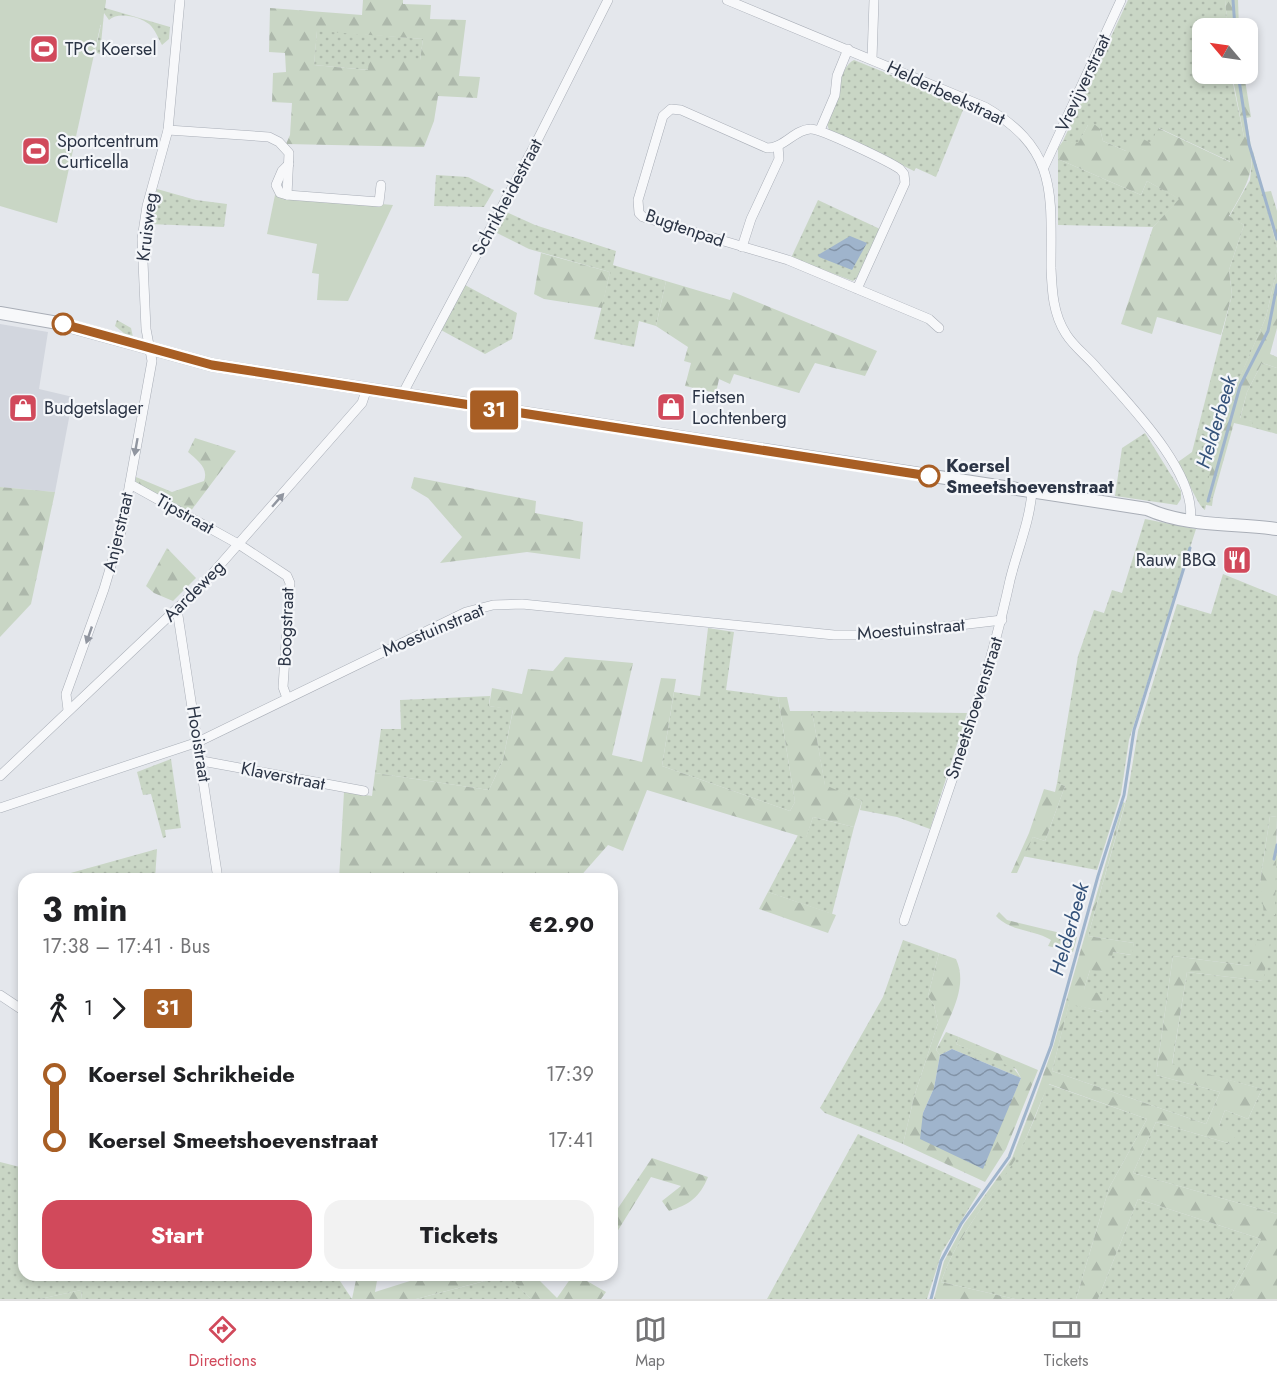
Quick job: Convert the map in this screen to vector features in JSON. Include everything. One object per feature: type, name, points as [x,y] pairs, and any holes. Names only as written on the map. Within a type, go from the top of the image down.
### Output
[{"type":"street","name":"Kruisweg","points":[[150,348],[141,264],[142,238],[147,206],[168,130],[180,0]]},
{"type":"street","name":"Schrikheidestraat","points":[[403,393],[608,0]]},
{"type":"street","name":"Helderbeekstraat","points":[[727,0],[986,107],[1008,120],[1028,140],[1044,167],[1051,197],[1052,283],[1055,310],[1066,333],[1151,431],[1174,465],[1189,493],[1191,516]]},
{"type":"street","points":[[872,59],[874,0]]},
{"type":"street","name":"Vrevijverstraat","points":[[1044,167],[1121,0]]},
{"type":"street","points":[[819,130],[835,95],[837,76],[848,49]]},
{"type":"street","name":"Bugtenpad","points":[[742,247],[751,219],[777,165],[780,153],[778,146],[763,146],[676,108],[667,111],[659,124],[638,200],[639,213],[648,219],[742,247],[788,260],[929,319],[939,328]]},
{"type":"street","points":[[168,130],[269,137],[289,153],[287,195],[379,202],[381,184]]},
{"type":"street","points":[[778,146],[801,131],[819,130],[895,166],[905,178],[857,289]]},
{"type":"street","points":[[0,313],[39,318],[212,365],[1147,509],[1158,508],[1191,516],[1228,518],[1249,525],[1277,529]]},
{"type":"street","name":"Anjerstraat","points":[[68,710],[66,694],[110,571],[130,484],[152,361],[150,348]]},
{"type":"street","name":"Aardeweg","points":[[0,776],[177,609],[240,545],[362,402],[367,388]]},
{"type":"street","name":"Tipstraat","points":[[130,484],[240,545]]},
{"type":"street","name":"Smeetshoevenstraat","points":[[904,921],[1002,620],[1031,506],[1032,491]]},
{"type":"street","name":"Boogstraat","points":[[240,545],[278,568],[290,583],[283,687],[287,698]]},
{"type":"street","name":"Moestuinstraat","points":[[0,808],[198,742],[442,622],[493,605],[522,603],[834,635],[875,635],[1002,620]]},
{"type":"street","name":"Hooistraat","points":[[177,609],[202,761],[217,873]]},
{"type":"street","name":"Klaverstraat","points":[[202,761],[364,791]]},
{"type":"street","points":[[0,995],[18,1007]]},
{"type":"shaded area","points":[[0,324],[48,332],[39,389],[73,397],[55,492],[0,487]]},
{"type":"green space","points":[[0,0],[106,0],[105,8],[170,27],[169,39],[162,45],[153,28],[145,21],[123,15],[109,20],[104,13],[100,54],[95,52],[101,25]]},
{"type":"green space","name":"Sportcentrum Curticella","points":[[0,0],[106,0],[57,223],[0,206]]},
{"type":"green space","points":[[363,0],[403,0],[403,4],[431,5],[430,19],[466,20],[459,76],[480,77],[477,98],[438,96],[434,121],[424,147],[286,144],[290,135],[292,103],[272,102],[273,73],[286,72],[285,53],[269,52],[270,8],[362,15]],"holes":[[[317,31],[423,39],[420,60],[369,60],[368,70],[314,65]]]},
{"type":"green space","points":[[1128,0],[1225,0],[1227,18],[1192,18],[1192,84],[1233,84],[1244,137],[1231,162],[1159,128],[1151,144],[1126,151],[1103,141],[1100,129],[1088,125],[1078,144],[1063,141]]},
{"type":"green space","points":[[1225,0],[1238,0],[1239,18],[1227,18]]},
{"type":"green space","points":[[317,30],[423,39],[420,60],[369,60],[369,70],[314,65]]},
{"type":"green space","points":[[854,60],[965,105],[936,177],[916,168],[914,171],[829,130],[827,124],[840,79],[844,70]]},
{"type":"green space","points":[[1234,84],[1246,84],[1251,117],[1246,118],[1252,160],[1244,190],[1229,216],[1244,225],[1229,270],[1232,295],[1221,335],[1157,317],[1152,334],[1121,324],[1153,227],[1179,199],[1147,181],[1141,195],[1058,159],[1058,148],[1063,141],[1078,143],[1088,125],[1093,123],[1100,129],[1103,141],[1126,151],[1133,134],[1151,143],[1158,128],[1230,162],[1231,138],[1244,137]]},
{"type":"green space","points":[[1253,151],[1277,248],[1277,269],[1266,317],[1228,405],[1205,495],[1213,498],[1212,506],[1206,505],[1205,510],[1198,502],[1178,462],[1192,452],[1232,295],[1229,270],[1244,225],[1229,217],[1250,180]]},
{"type":"green space","points":[[1058,159],[1141,195],[1147,181],[1180,199],[1153,227],[1058,225]]},
{"type":"green space","points":[[436,175],[468,177],[494,190],[484,207],[434,206]]},
{"type":"green space","points":[[157,189],[196,200],[227,204],[224,227],[149,224]]},
{"type":"green space","points":[[1271,191],[1277,211],[1277,248],[1264,192]]},
{"type":"green space","points":[[275,195],[393,205],[348,301],[317,300],[319,274],[312,273],[317,244],[267,234]]},
{"type":"green space","points":[[818,200],[880,229],[859,276],[853,281],[791,258]]},
{"type":"green space","points":[[504,211],[535,225],[616,251],[613,265],[666,281],[656,326],[639,321],[634,347],[594,339],[610,272],[529,249],[493,231]]},
{"type":"green space","points":[[541,253],[610,272],[602,308],[544,299],[534,294]]},
{"type":"green space","points":[[1277,269],[1277,328],[1270,354],[1277,357],[1277,368],[1262,363],[1247,392],[1240,418],[1253,421],[1251,427],[1234,423],[1213,498],[1204,496],[1228,404],[1266,317]]},
{"type":"green space","points":[[666,281],[730,300],[733,292],[877,351],[865,376],[815,363],[799,393],[734,374],[730,384],[719,379],[716,393],[685,386],[691,363],[684,361],[688,347],[656,326]]},
{"type":"green space","points":[[465,285],[517,313],[512,339],[485,354],[441,330]]},
{"type":"green space","points":[[117,320],[131,328],[133,337],[115,326]]},
{"type":"green space","points":[[1262,363],[1277,368],[1277,434],[1251,427],[1252,421],[1240,419],[1247,392]]},
{"type":"green space","points":[[1145,433],[1181,491],[1181,499],[1177,505],[1115,496],[1122,448]]},
{"type":"green space","points":[[195,438],[236,451],[190,512],[135,484],[136,477],[172,492],[204,481],[204,468],[188,452]]},
{"type":"green space","points":[[414,477],[536,501],[535,513],[583,522],[580,559],[527,552],[440,563],[462,537],[428,498],[411,488]]},
{"type":"green space","points":[[0,487],[55,492],[31,604],[0,637]]},
{"type":"green space","points":[[1145,519],[1196,529],[1129,740],[1121,794],[1097,870],[1022,856],[1033,837],[1045,841],[1065,786],[1057,783],[1078,656],[1094,610],[1104,613],[1112,590],[1122,593]]},
{"type":"green space","points":[[167,548],[196,578],[173,601],[154,593],[146,586]]},
{"type":"green space","points":[[1223,574],[1277,596],[1277,817],[1270,816],[1260,883],[1275,861],[1277,849],[1277,1214],[1133,1173],[1156,1122],[1231,1144],[1219,1126],[1225,1110],[1248,1119],[1262,1089],[1172,1065],[1187,972],[1263,981],[1250,966],[1173,956],[1156,1075],[1220,1092],[1206,1124],[1052,1071],[1069,1003],[1103,1012],[1084,989],[1090,970],[1113,952],[1131,955],[1134,943],[1088,936],[1127,797],[1138,731],[1177,604],[1211,614]]},
{"type":"green space","points":[[708,628],[734,632],[726,690],[778,697],[795,802],[790,811],[662,766],[674,692],[700,696]]},
{"type":"green space","points":[[565,657],[633,663],[612,755],[642,762],[661,678],[676,679],[662,766],[790,811],[795,802],[778,697],[787,697],[790,711],[812,711],[825,785],[862,801],[854,827],[813,817],[806,838],[647,790],[623,851],[608,845],[583,873],[339,873],[344,792],[372,796],[375,773],[489,790],[503,760],[513,710],[489,706],[492,688],[522,694],[528,669],[553,671]]},
{"type":"green space","points":[[490,696],[489,706],[513,709],[503,760],[489,790],[375,773],[381,729],[401,729],[400,700]]},
{"type":"green space","points":[[812,711],[967,713],[930,829],[897,817],[860,810],[862,801],[825,786]]},
{"type":"green space","points":[[171,759],[181,828],[165,830],[166,837],[163,838],[151,794],[143,795],[137,772]]},
{"type":"green space","points":[[1057,783],[1065,786],[1045,841],[1033,837],[1017,873],[1011,873],[1029,833],[1044,789],[1055,792]]},
{"type":"green space","points":[[1123,802],[1125,803],[1088,936],[1134,943],[1132,955],[1113,952],[1108,973],[1090,970],[1084,989],[1108,996],[1104,1012],[1069,1004],[1052,1071],[1206,1124],[1220,1092],[1156,1075],[1173,956],[1250,966],[1257,939],[1270,943],[1263,981],[1187,972],[1172,1064],[1262,1089],[1248,1119],[1225,1110],[1219,1126],[1237,1133],[1231,1144],[1156,1122],[1133,1173],[1277,1214],[1277,1299],[1229,1299],[1261,1239],[1138,1199],[1098,1299],[1076,1299],[1109,1188],[1147,1119],[1049,1084],[1015,1160],[965,1234],[941,1282],[1015,1299],[934,1299],[944,1261],[964,1224],[1012,1158],[1035,1098],[1053,1047]]},
{"type":"green space","points":[[1270,816],[1277,817],[1275,915],[1264,914],[1260,883]]},
{"type":"green space","points":[[813,817],[854,827],[832,914],[768,892],[798,835],[806,837]]},
{"type":"green space","points":[[157,849],[155,873],[71,873]]},
{"type":"green space","points":[[768,892],[836,915],[828,933],[759,909]]},
{"type":"green space","points":[[999,912],[1007,920],[1077,937],[1073,952],[1048,946],[1051,940],[1044,936],[1008,925],[996,916]]},
{"type":"green space","points":[[903,940],[939,953],[928,996],[934,1005],[938,1023],[914,1097],[903,1144],[825,1113],[820,1108],[883,997]]},
{"type":"green space","points":[[939,953],[956,959],[960,970],[960,982],[955,1005],[936,1050],[940,1055],[934,1088],[923,1113],[1011,1101],[1021,1078],[1016,1069],[956,1044],[959,1037],[1038,1070],[1006,1149],[985,1182],[903,1144],[914,1097],[938,1023],[934,1005],[928,996]]},
{"type":"green space","points":[[946,1032],[959,1037],[956,1044],[1012,1066],[1021,1078],[952,1049],[940,1055],[936,1050]]},
{"type":"green space","points":[[1048,1084],[1147,1119],[1109,1188],[1076,1299],[1015,1299],[941,1282],[956,1249],[1019,1151]]},
{"type":"green space","points":[[858,1134],[981,1189],[942,1252],[927,1299],[767,1299]]},
{"type":"green space","points":[[652,1158],[708,1177],[693,1199],[669,1211],[662,1201],[681,1186],[651,1177],[618,1230],[618,1208]]},
{"type":"green space","points":[[0,1162],[18,1166],[18,1281],[340,1281],[352,1299],[82,1299],[81,1290],[40,1299],[0,1299]]},
{"type":"green space","points":[[1138,1199],[1261,1239],[1229,1299],[1098,1299]]},
{"type":"green space","points":[[356,1281],[377,1281],[375,1292],[410,1281],[484,1281],[416,1299],[352,1299]]},
{"type":"green space","points":[[485,1281],[514,1281],[531,1299],[416,1299]]},
{"type":"green space","points":[[513,1281],[540,1281],[557,1298],[569,1281],[587,1281],[606,1292],[601,1299],[531,1299]]},
{"type":"green space","points":[[81,1290],[82,1299],[40,1299]]},
{"type":"water","points":[[850,236],[867,243],[852,270],[819,257],[818,255]]},
{"type":"water","points":[[952,1049],[1021,1078],[983,1169],[920,1139],[923,1113],[934,1088],[940,1055]]},
{"type":"waterway","name":"Helderbeek","points":[[1233,0],[1234,18]]},
{"type":"waterway","name":"Helderbeek","points":[[1240,84],[1249,144],[1277,239]]},
{"type":"waterway","name":"Helderbeek","points":[[1208,501],[1240,386],[1268,331],[1277,285]]},
{"type":"waterway","name":"Helderbeek","points":[[931,1299],[941,1261],[961,1224],[1009,1157],[1051,1046],[1098,876],[1124,795],[1134,730],[1190,548]]},
{"type":"waterway","points":[[1274,859],[1277,845]]},
{"type":"bus line","name":"31","points":[[63,324],[212,365],[929,476]]},
{"type":"place","name":"TPC Koersel","points":[[44,49]]},
{"type":"place","name":"Sportcentrum Curticella","points":[[36,151]]},
{"type":"place","name":"Fietsen Lochtenberg","points":[[671,407]]},
{"type":"place","name":"Budgetslager","points":[[23,408]]},
{"type":"place","name":"Koersel Smeetshoevenstraat","points":[[929,476]]},
{"type":"place","name":"Rauw BBQ","points":[[1237,560]]}]
